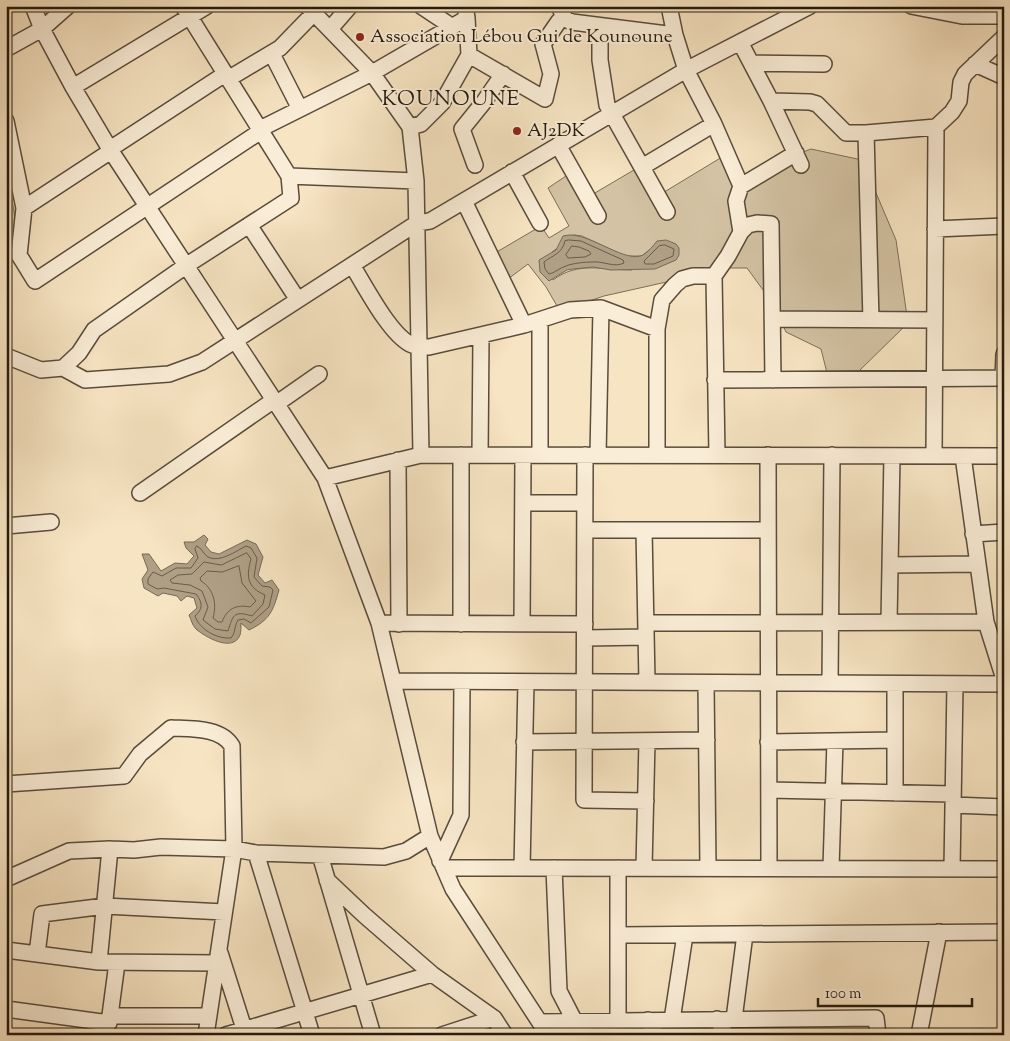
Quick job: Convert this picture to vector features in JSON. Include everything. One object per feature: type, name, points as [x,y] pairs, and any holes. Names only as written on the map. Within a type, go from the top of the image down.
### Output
[{"type":"street","points":[[33,6],[42,29],[73,87],[111,150],[325,478],[379,624],[430,836],[453,889],[544,1028],[575,1022],[876,1018],[878,1035]]},
{"type":"street","points":[[6,49],[42,29],[68,6]]},
{"type":"street","points":[[73,87],[186,12],[207,6]]},
{"type":"street","points":[[330,29],[350,6]]},
{"type":"street","points":[[421,6],[451,26]]},
{"type":"street","points":[[669,6],[675,35],[686,70],[714,124],[741,186],[736,201],[741,232]]},
{"type":"street","points":[[6,356],[41,370],[63,368],[85,380],[170,374],[202,362],[417,223],[430,221],[686,70],[810,6]]},
{"type":"street","points":[[911,6],[962,16],[1004,16]]},
{"type":"street","points":[[24,208],[111,150],[227,77],[272,54],[286,43],[311,10],[372,73],[410,127],[416,181],[421,455]]},
{"type":"street","points":[[63,368],[79,353],[94,330],[187,265],[291,198],[290,176],[186,12]]},
{"type":"street","points":[[6,121],[24,208],[19,255],[34,281],[148,207],[261,130],[372,73],[451,26],[466,12]]},
{"type":"street","points":[[410,127],[421,124],[442,103],[469,55],[466,12]]},
{"type":"street","points":[[561,12],[568,21],[600,27],[675,35]]},
{"type":"street","points":[[469,55],[544,98],[551,74],[543,44],[559,21],[561,12]]},
{"type":"street","points":[[600,27],[600,60],[606,100],[667,212]]},
{"type":"street","points":[[771,101],[810,102],[817,104],[846,133],[936,127],[952,112],[959,101],[961,82],[965,74],[1004,37]]},
{"type":"street","points":[[740,42],[771,101],[798,159],[741,186]]},
{"type":"street","points":[[272,54],[300,109]]},
{"type":"street","points":[[751,63],[824,64]]},
{"type":"street","points":[[975,64],[1004,77]]},
{"type":"street","points":[[475,165],[462,129],[483,103],[502,74]]},
{"type":"street","points":[[642,167],[714,124]]},
{"type":"street","points":[[934,456],[936,127]]},
{"type":"street","points":[[866,133],[871,320]]},
{"type":"street","points":[[558,145],[598,216]]},
{"type":"street","points":[[512,172],[540,223]]},
{"type":"street","points":[[290,176],[416,181]]},
{"type":"street","points":[[464,201],[524,325]]},
{"type":"street","points":[[716,455],[714,276],[748,224],[771,224],[773,380]]},
{"type":"street","points":[[249,225],[298,300]]},
{"type":"street","points":[[935,229],[1004,226]]},
{"type":"street","points":[[6,263],[19,255]]},
{"type":"street","points":[[352,266],[392,328],[409,344],[418,347],[429,347],[481,336],[570,310],[600,308],[656,329]]},
{"type":"street","points":[[658,455],[656,329],[662,300],[682,280],[693,276],[714,276]]},
{"type":"street","points":[[600,308],[592,455],[585,503],[584,800],[646,801]]},
{"type":"street","points":[[772,319],[935,320]]},
{"type":"street","points":[[540,320],[540,455]]},
{"type":"street","points":[[480,455],[481,336]]},
{"type":"street","points":[[715,380],[1004,378],[1004,354]]},
{"type":"street","points":[[140,493],[319,374]]},
{"type":"street","points":[[325,478],[421,455],[1004,456]]},
{"type":"street","points":[[461,455],[461,624]]},
{"type":"street","points":[[768,455],[769,868]]},
{"type":"street","points":[[522,624],[523,456]]},
{"type":"street","points":[[830,683],[832,456]]},
{"type":"street","points":[[889,622],[892,456]]},
{"type":"street","points":[[963,456],[986,622],[1004,678]]},
{"type":"street","points":[[398,460],[398,624]]},
{"type":"street","points":[[523,504],[585,503]]},
{"type":"street","points":[[6,526],[51,522]]},
{"type":"street","points":[[585,530],[768,530]]},
{"type":"street","points":[[644,530],[647,682]]},
{"type":"street","points":[[973,534],[1004,532]]},
{"type":"street","points":[[890,565],[978,564]]},
{"type":"street","points":[[379,624],[522,624],[585,631],[646,630],[768,623],[986,622]]},
{"type":"street","points":[[393,681],[1004,684]]},
{"type":"street","points":[[442,864],[462,815],[462,682]]},
{"type":"street","points":[[522,868],[526,682]]},
{"type":"street","points":[[706,683],[708,868]]},
{"type":"street","points":[[895,684],[895,792]]},
{"type":"street","points":[[952,868],[955,684]]},
{"type":"street","points":[[6,784],[124,776],[140,754],[171,728],[196,729],[222,734],[228,739],[232,746],[234,849],[206,1035]]},
{"type":"street","points":[[524,742],[707,740]]},
{"type":"street","points":[[768,742],[895,740]]},
{"type":"street","points":[[644,868],[647,741]]},
{"type":"street","points":[[832,868],[835,741]]},
{"type":"street","points":[[769,790],[895,792],[1004,807]]},
{"type":"street","points":[[6,879],[69,852],[110,849],[134,850],[161,847],[234,849],[256,853],[384,857],[406,851],[430,836]]},
{"type":"street","points":[[99,962],[110,849]]},
{"type":"street","points":[[256,853],[312,1035]]},
{"type":"street","points":[[320,855],[373,1035]]},
{"type":"street","points":[[442,864],[522,868],[1004,868]]},
{"type":"street","points":[[554,868],[559,991],[575,1022]]},
{"type":"street","points":[[618,868],[618,1021]]},
{"type":"street","points":[[327,880],[432,974],[494,1018],[505,1035]]},
{"type":"street","points":[[37,954],[42,914],[104,906],[224,912]]},
{"type":"street","points":[[919,1035],[939,932]]},
{"type":"street","points":[[618,935],[1004,932]]},
{"type":"street","points":[[734,1019],[745,934]]},
{"type":"street","points":[[672,1020],[685,935]]},
{"type":"street","points":[[6,950],[117,963],[218,956]]},
{"type":"street","points":[[218,956],[245,1032]]},
{"type":"street","points":[[6,1009],[109,1023],[117,963]]},
{"type":"street","points":[[226,1035],[245,1032],[305,1011],[432,974]]},
{"type":"street","points":[[110,1016],[209,1016]]},
{"type":"street","points":[[442,1035],[494,1018]]},
{"type":"street","points":[[717,1019],[726,1035]]},
{"type":"street","points":[[648,1020],[656,1035]]},
{"type":"shaded area","points":[[811,149],[862,160],[896,240],[908,323],[858,372],[827,373],[821,349],[786,332],[774,305],[747,268],[729,268],[604,296],[560,311],[546,287],[528,264],[508,279],[495,253],[541,226],[549,238],[569,226],[548,188],[569,174],[583,200],[644,164],[661,194],[722,157],[737,192],[777,162]],"holes":[[[564,236],[582,236],[625,256],[642,256],[649,250],[632,270],[581,268],[562,274],[553,280],[552,252],[559,247]]]},
{"type":"shaded area","points":[[6,163],[20,248],[6,256]]},
{"type":"water","points":[[569,235],[588,239],[628,256],[636,257],[645,254],[657,241],[666,240],[676,244],[679,248],[679,255],[676,260],[655,269],[611,270],[593,267],[573,269],[567,270],[549,281],[540,272],[539,260],[556,250],[563,236]]},
{"type":"water","points":[[204,535],[208,539],[205,545],[211,552],[219,554],[247,540],[256,544],[263,557],[258,575],[265,583],[272,580],[279,590],[270,614],[262,622],[249,630],[241,623],[240,635],[231,643],[212,639],[195,627],[189,615],[197,608],[194,598],[187,596],[181,601],[177,596],[163,593],[158,596],[144,588],[142,579],[148,570],[142,554],[149,554],[161,571],[175,563],[187,564],[194,556],[186,548],[184,542],[194,542]]},
{"type":"place","name":"Association Lébou Gui de Kounoune","points":[[360,37]]},
{"type":"place","name":"AJ2DK","points":[[517,131]]},
{"type":"district","name":"KOUNOUNE","points":[[451,100]]}]
